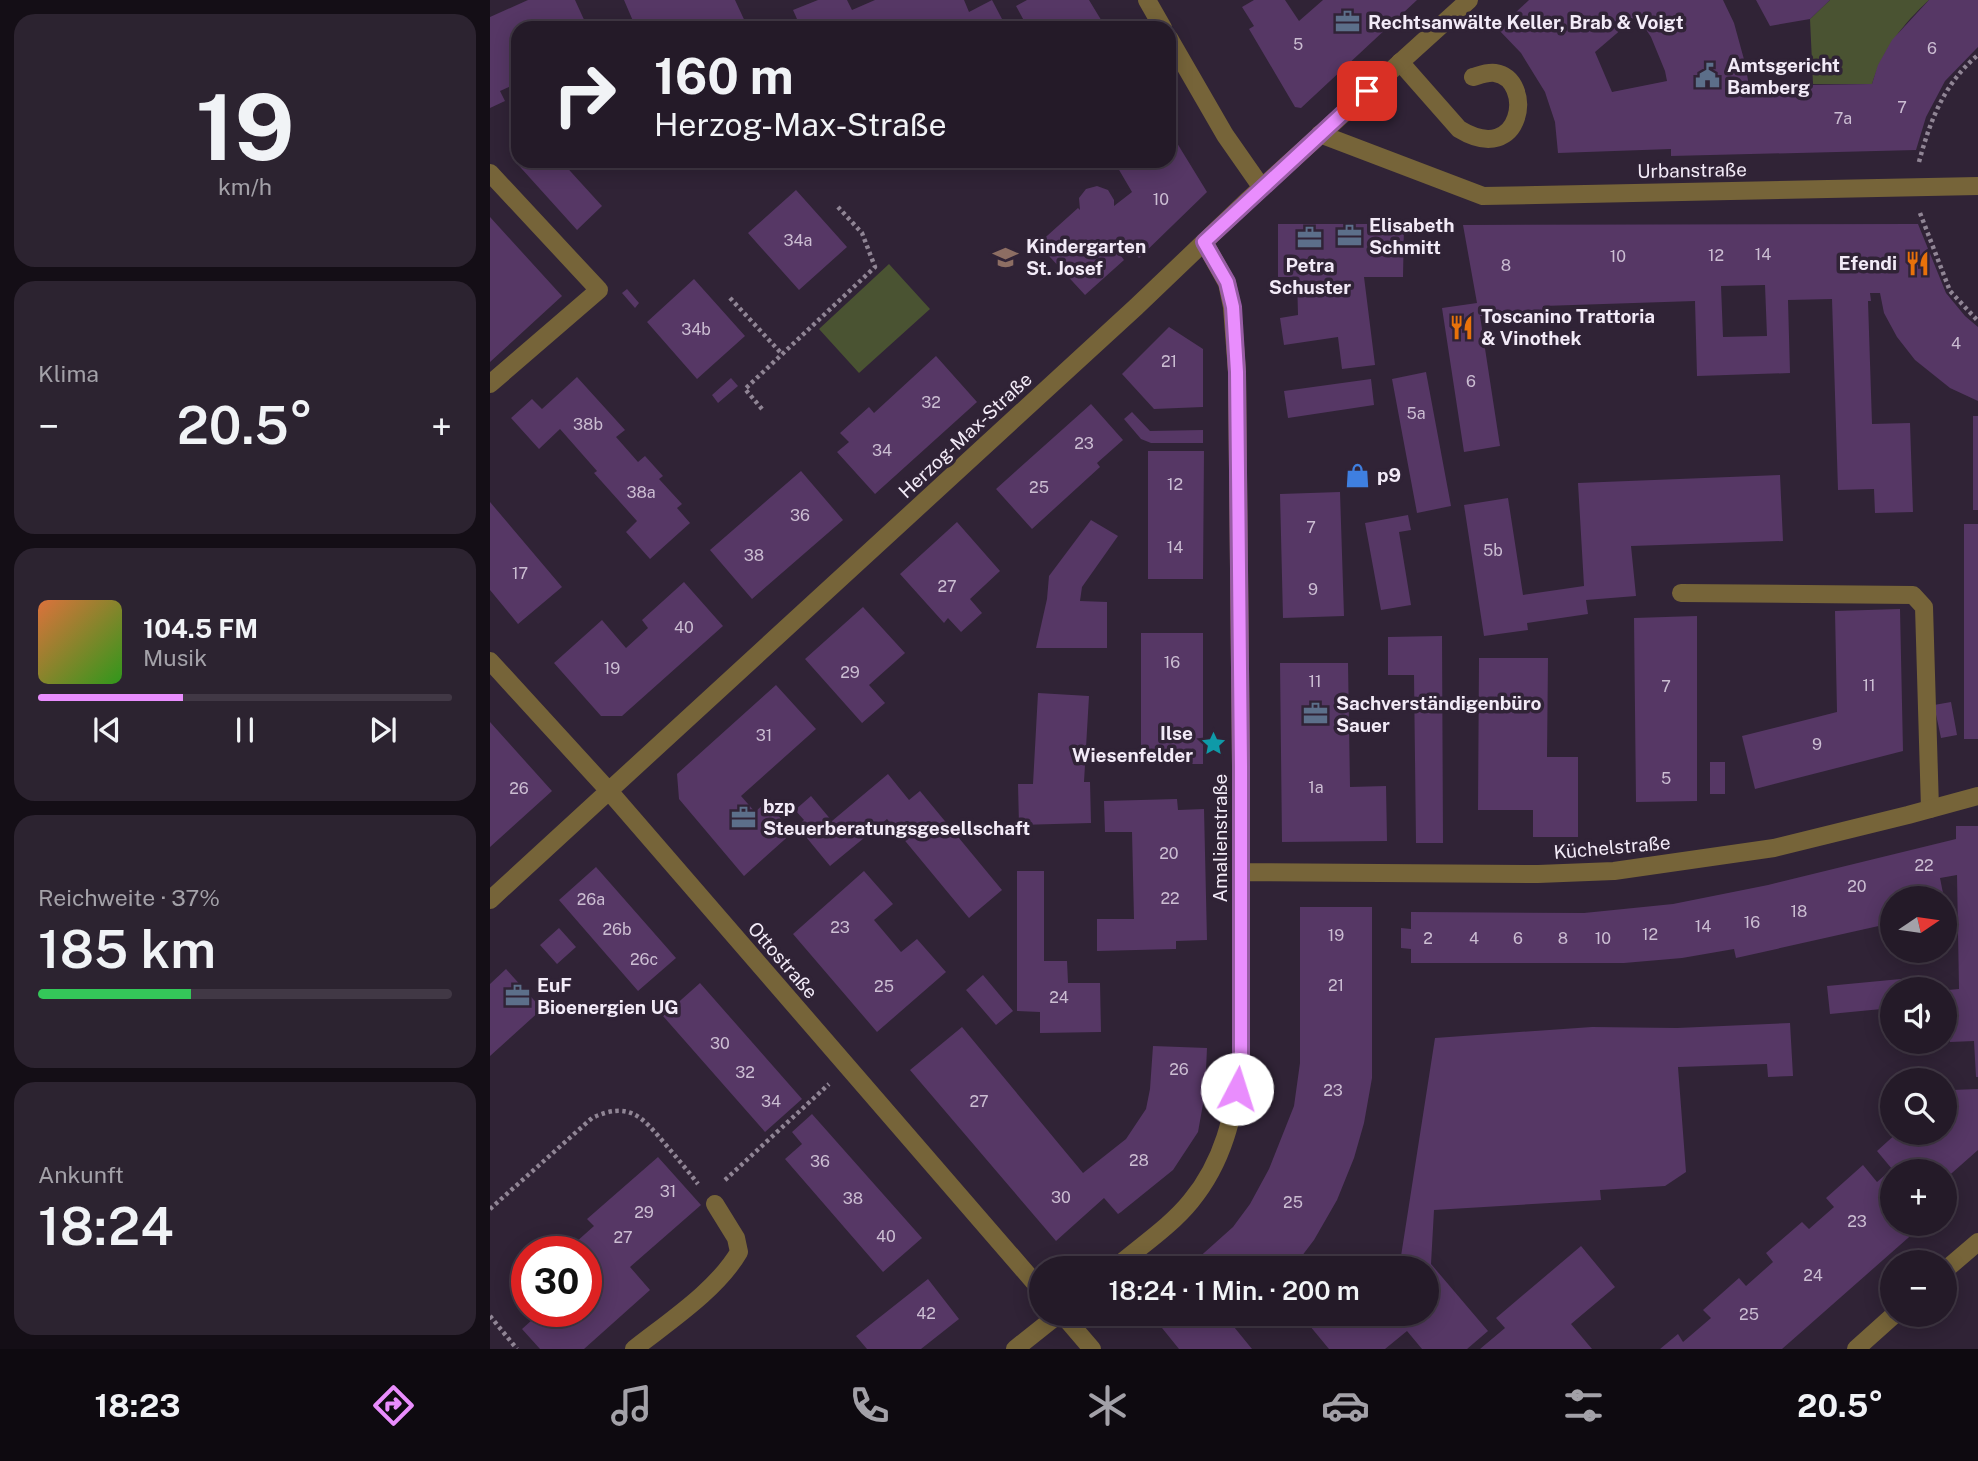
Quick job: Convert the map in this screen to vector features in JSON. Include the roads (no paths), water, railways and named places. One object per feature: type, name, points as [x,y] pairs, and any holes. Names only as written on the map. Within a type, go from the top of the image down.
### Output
[{"type":"street","points":[[1147,0],[1159,21]]},
{"type":"street","name":"Herzog-Max-Straße","points":[[490,900],[1320,134],[1469,0]]},
{"type":"street","points":[[1176,50],[1225,135],[1262,188]]},
{"type":"street","points":[[1400,62],[1459,129],[1471,137],[1496,138],[1509,131],[1517,119],[1519,108],[1516,94],[1503,76],[1494,73],[1473,77]]},
{"type":"street","name":"Urbanstraße","points":[[1320,134],[1483,196],[1978,186]]},
{"type":"street","points":[[1978,169],[1978,176]]},
{"type":"street","points":[[490,173],[599,290],[490,384]]},
{"type":"street","name":"Amalienstraße","points":[[1129,1256],[1190,1203],[1214,1168],[1225,1143],[1234,1111],[1241,1066],[1237,372],[1233,307],[1227,282],[1204,242]]},
{"type":"street","points":[[1681,593],[1913,595],[1924,607],[1930,809]]},
{"type":"street","name":"Ottostraße","points":[[490,661],[609,791],[1029,1276]]},
{"type":"street","name":"Küchelstraße","points":[[1241,872],[1538,874],[1614,871],[1774,848],[1978,796]]},
{"type":"street","points":[[634,1349],[712,1284],[731,1266],[739,1252],[736,1238],[715,1204]]},
{"type":"street","points":[[1957,1260],[1978,1242]]},
{"type":"street","points":[[1015,1349],[1045,1326]]},
{"type":"street","points":[[1072,1326],[1092,1349]]},
{"type":"street","points":[[1856,1349],[1881,1327]]},
{"type":"place","name":"Rechtsanwälte Keller, Brab & Voigt","points":[[1348,22]]},
{"type":"place","name":"Amtsgericht Bamberg","points":[[1707,76]]},
{"type":"place","name":"Elisabeth Schmitt","points":[[1349,236]]},
{"type":"place","name":"Petra Schuster","points":[[1310,237]]},
{"type":"place","name":"Kindergarten St. Josef","points":[[1006,257]]},
{"type":"place","name":"Efendi","points":[[1917,263]]},
{"type":"place","name":"Toscanino Trattoria & Vinothek","points":[[1461,327]]},
{"type":"place","name":"p9","points":[[1357,475]]},
{"type":"place","name":"Sachverständigenbüro Sauer","points":[[1316,714]]},
{"type":"place","name":"Ilse Wiesenfelder","points":[[1213,744]]},
{"type":"place","name":"bzp Steuerberatungsgesellschaft","points":[[743,817]]},
{"type":"place","name":"EuF Bioenergien UG","points":[[517,996]]}]
